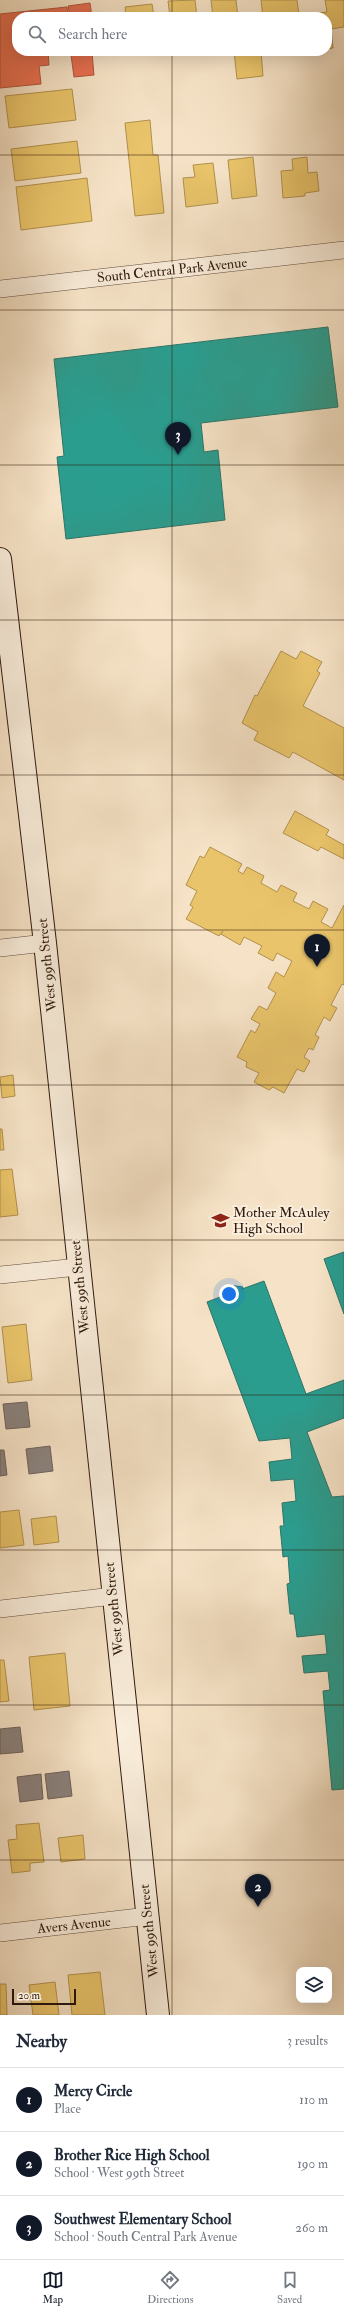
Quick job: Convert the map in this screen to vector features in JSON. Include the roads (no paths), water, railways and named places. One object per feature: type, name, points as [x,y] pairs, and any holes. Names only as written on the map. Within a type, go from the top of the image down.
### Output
[{"type":"street","name":"South Central Park Avenue","points":[[0,289],[344,250]]},
{"type":"street","name":"West 99th Street","points":[[0,559],[3,620],[44,943],[158,2015]]},
{"type":"street","points":[[0,948],[44,943]]},
{"type":"street","points":[[0,1275],[78,1267]]},
{"type":"street","points":[[0,1609],[113,1596]]},
{"type":"street","name":"Avers Avenue","points":[[0,1933],[148,1916]]},
{"type":"place","name":"Southwest Elementary School","points":[[178,455]]},
{"type":"place","name":"Mercy Circle","points":[[317,967]]},
{"type":"place","name":"Mother McAuley High School","points":[[220,1220]]},
{"type":"place","name":"Brother Rice High School","points":[[258,1907]]}]
